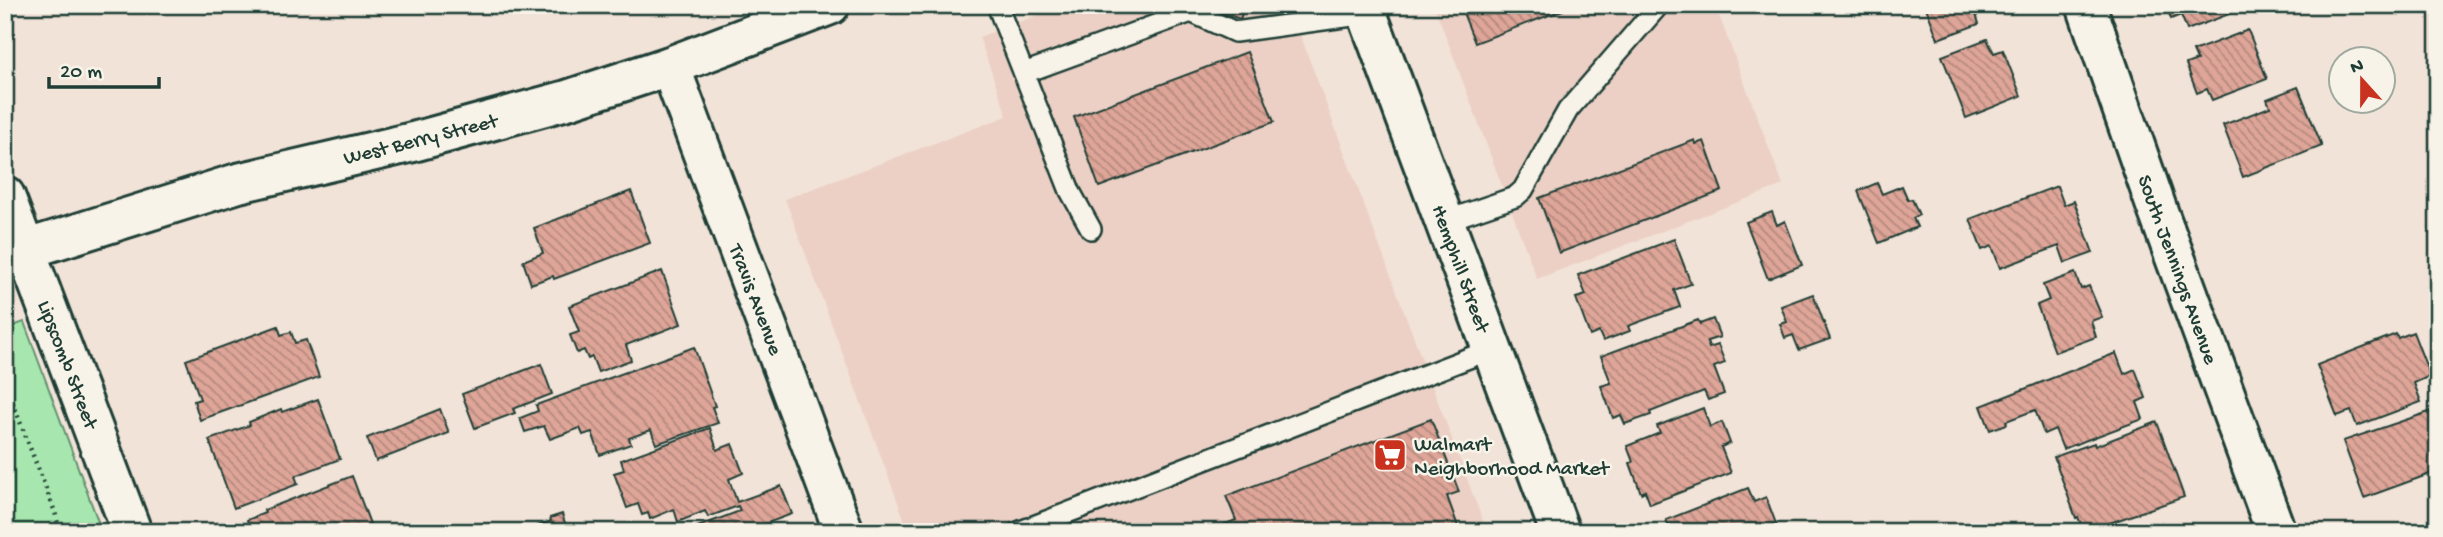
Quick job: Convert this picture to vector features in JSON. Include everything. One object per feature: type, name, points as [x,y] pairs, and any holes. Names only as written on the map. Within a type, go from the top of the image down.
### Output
[{"type":"street","name":"West Berry Street","points":[[15,252],[237,183],[413,142],[567,100],[670,66],[830,5]]},
{"type":"street","name":"South Jennings Avenue","points":[[2086,5],[2156,206],[2276,532]]},
{"type":"street","name":"Hemphill Street","points":[[1366,10],[1560,532]]},
{"type":"street","name":"Travis Avenue","points":[[670,66],[845,532]]},
{"type":"street","name":"Lipscomb Street","points":[[5,196],[15,252],[132,532]]},
{"type":"lane","points":[[998,5],[1070,191],[1091,229]]},
{"type":"lane","points":[[1445,221],[1515,197],[1523,190],[1569,110],[1659,5]]},
{"type":"lane","points":[[1024,73],[1193,9],[1235,32],[1366,10]]},
{"type":"lane","points":[[1018,532],[1492,349]]},
{"type":"path","points":[[5,383],[55,512],[60,532]]},
{"type":"shaded area","points":[[1064,5],[1289,5],[1487,532],[909,532],[785,199],[1007,116],[979,37]]},
{"type":"shaded area","points":[[1434,5],[1715,5],[1783,185],[1537,279]]},
{"type":"green space","points":[[24,322],[102,532],[5,532],[5,329]]},
{"type":"building","points":[[1209,5],[1245,5],[1240,19],[1208,8]]},
{"type":"building","points":[[1460,5],[1576,5],[1475,43]]},
{"type":"building","points":[[1925,5],[1985,7],[1975,11],[1979,24],[1938,39]]},
{"type":"building","points":[[2166,5],[2230,5],[2232,13],[2187,30],[2181,15],[2171,19]]},
{"type":"building","points":[[2248,30],[2267,79],[2212,100],[2207,89],[2197,93],[2186,64],[2197,60],[2193,51]]},
{"type":"building","points":[[1987,39],[1994,53],[2003,50],[2021,96],[1966,118],[1942,56]]},
{"type":"building","points":[[1247,52],[1274,122],[1099,187],[1074,117]]},
{"type":"building","points":[[2298,87],[2322,146],[2243,177],[2223,125],[2270,107],[2267,99]]},
{"type":"building","points":[[1695,140],[1696,144],[1704,141],[1722,191],[1559,253],[1539,198]]},
{"type":"building","points":[[1877,183],[1882,194],[1902,186],[1919,215],[1913,218],[1917,227],[1879,243],[1858,191]]},
{"type":"building","points":[[2057,186],[2064,205],[2074,201],[2093,253],[2065,263],[2059,246],[2000,268],[1992,246],[1982,250],[1970,219]]},
{"type":"building","points":[[631,191],[650,243],[554,279],[553,276],[531,284],[523,261],[543,253],[534,228]]},
{"type":"building","points":[[1772,212],[1777,225],[1785,221],[1802,265],[1768,279],[1746,222]]},
{"type":"building","points":[[1674,239],[1691,284],[1674,290],[1680,307],[1628,326],[1630,331],[1603,341],[1599,332],[1590,336],[1576,298],[1586,295],[1578,275]]},
{"type":"building","points":[[662,271],[681,324],[626,345],[631,360],[598,372],[592,357],[588,359],[584,350],[577,353],[570,335],[579,332],[569,306]]},
{"type":"building","points":[[2075,273],[2081,289],[2089,286],[2102,317],[2091,321],[2096,337],[2055,352],[2037,305],[2049,300],[2043,285]]},
{"type":"building","points":[[1813,294],[1830,339],[1799,350],[1793,335],[1785,338],[1780,324],[1787,322],[1781,306]]},
{"type":"building","points":[[1713,319],[1720,337],[1707,341],[1709,348],[1718,345],[1725,363],[1714,367],[1724,394],[1708,400],[1704,391],[1625,424],[1621,415],[1613,418],[1601,386],[1611,383],[1601,356],[1698,320],[1700,324]]},
{"type":"building","points":[[278,326],[281,335],[291,332],[295,343],[306,340],[319,377],[200,420],[194,401],[200,399],[186,360]]},
{"type":"building","points":[[2413,332],[2430,376],[2414,383],[2421,402],[2357,426],[2351,411],[2337,416],[2317,365],[2396,334],[2398,338]]},
{"type":"building","points":[[694,347],[715,406],[712,407],[718,423],[656,444],[651,430],[629,438],[631,444],[600,455],[592,432],[583,435],[580,428],[550,439],[544,426],[525,432],[520,418],[538,411],[536,405]]},
{"type":"building","points":[[2116,353],[2124,374],[2135,369],[2146,398],[2137,402],[2143,419],[2063,449],[2055,429],[2044,434],[2035,410],[1990,430],[1981,406]]},
{"type":"building","points":[[541,364],[552,394],[513,409],[515,413],[475,428],[462,394]]},
{"type":"building","points":[[318,399],[340,459],[295,476],[298,484],[234,508],[209,440],[250,425],[249,422],[281,409],[282,412]]},
{"type":"building","points":[[1703,408],[1710,427],[1722,422],[1730,443],[1721,447],[1731,473],[1650,504],[1645,491],[1641,493],[1627,446],[1660,433],[1657,426]]},
{"type":"building","points":[[440,409],[449,433],[376,461],[367,438]]},
{"type":"building","points":[[2438,409],[2438,471],[2364,498],[2343,441]]},
{"type":"building","name":"Walmart Neighborhood Market","points":[[1431,419],[1459,492],[1447,496],[1460,532],[1205,532],[1236,520],[1226,496]]},
{"type":"building","points":[[2157,422],[2184,497],[2084,532],[2078,517],[2076,518],[2054,457],[2094,443],[2095,446]]},
{"type":"building","points":[[710,428],[717,450],[732,444],[743,473],[729,479],[737,502],[781,486],[792,514],[762,525],[765,532],[684,532],[740,511],[738,506],[708,517],[705,511],[678,522],[674,509],[650,519],[648,513],[642,515],[638,504],[627,508],[614,473],[624,470],[621,460]]},
{"type":"building","points":[[352,476],[373,532],[251,532],[247,520],[265,513],[264,510]]},
{"type":"building","points":[[1748,488],[1754,502],[1766,497],[1779,532],[1671,532],[1666,520]]},
{"type":"building","points":[[562,514],[568,532],[522,532],[551,521],[550,518]]},
{"type":"place","name":"Walmart Neighborhood Market","points":[[1390,455]]}]
